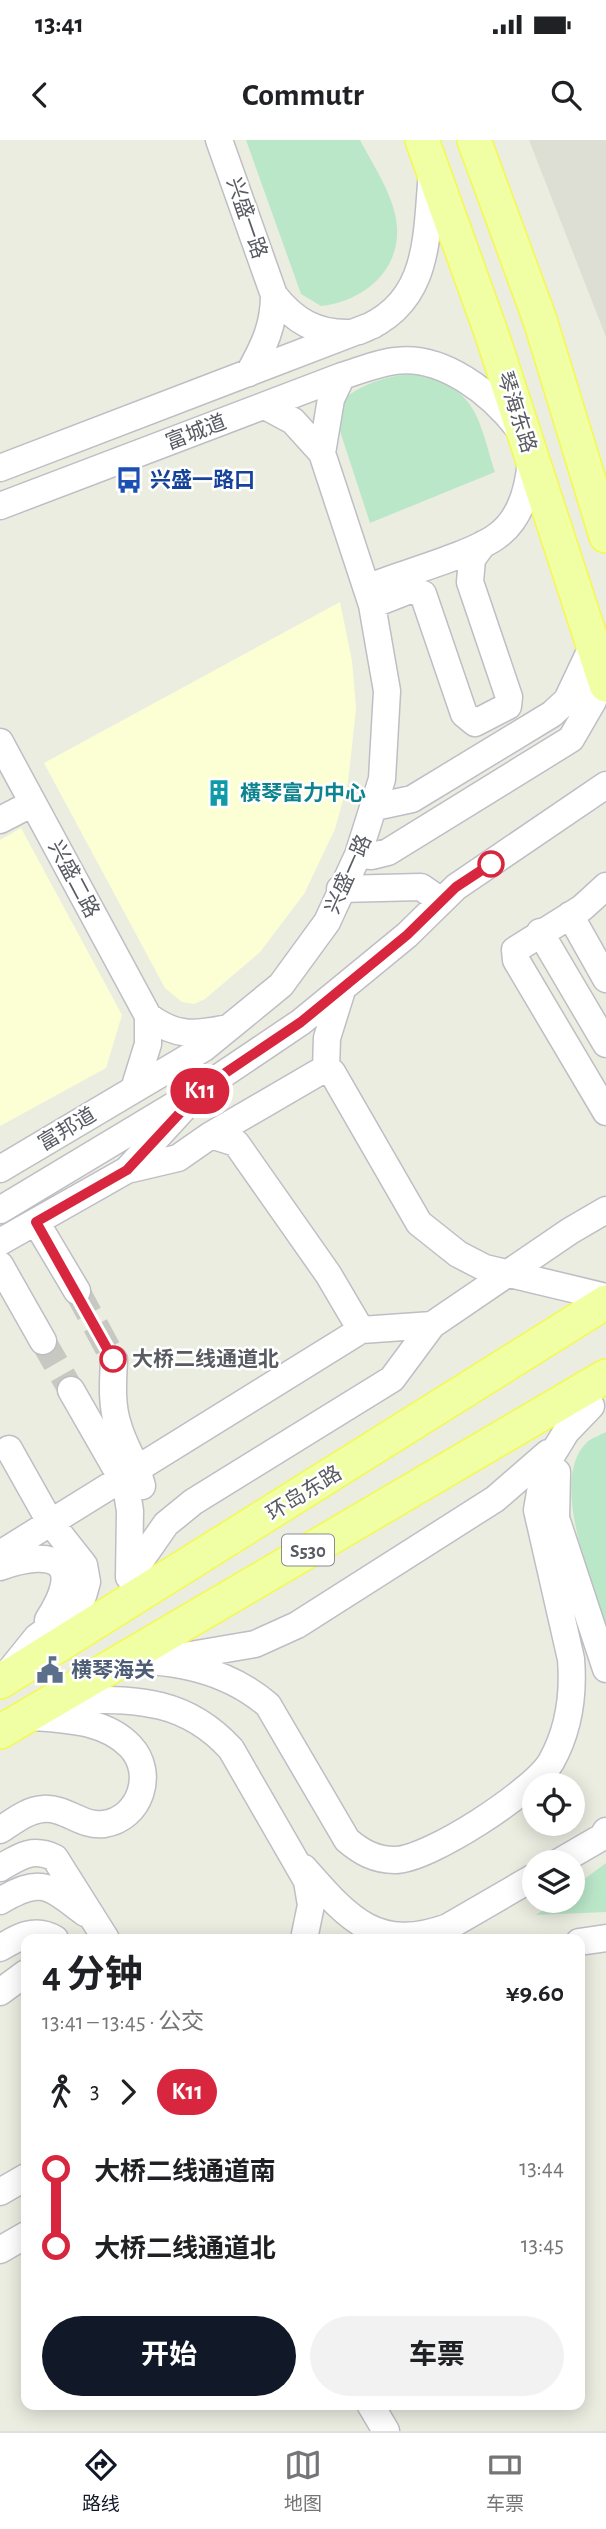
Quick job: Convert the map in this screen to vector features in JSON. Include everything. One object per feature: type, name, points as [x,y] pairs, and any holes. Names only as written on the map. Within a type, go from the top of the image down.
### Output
[{"type":"main road","points":[[474,140],[540,320],[604,520]]},
{"type":"main road","name":"琴海东路","points":[[427,154],[488,323],[600,668]]},
{"type":"main road","name":"环岛东路","points":[[1,1681],[606,1299]]},
{"type":"main road","name":"S530","points":[[12,1725],[606,1376]]},
{"type":"street","name":"兴盛一路","points":[[219,140],[274,295],[274,316],[269,335],[249,373]]},
{"type":"street","name":"富城道","points":[[0,468],[363,329],[394,310],[411,291],[422,267],[427,154]]},
{"type":"street","name":"兴盛一路","points":[[274,295],[295,318],[308,325],[337,334],[363,329]]},
{"type":"street","name":"富城道","points":[[0,506],[342,376],[394,361],[412,360],[433,366],[473,385],[492,399],[527,446]]},
{"type":"street","points":[[322,453],[331,399],[342,376]]},
{"type":"street","points":[[265,406],[293,421],[322,453]]},
{"type":"street","points":[[369,596],[499,535],[518,509],[526,491],[527,446]]},
{"type":"street","name":"兴盛一路","points":[[134,1089],[204,1048],[281,985],[327,922],[358,855],[375,807],[386,750],[388,701],[385,662],[369,596],[322,453]]},
{"type":"street","points":[[369,596],[410,590],[423,594],[464,714],[475,723],[497,713],[508,706],[509,697],[470,582],[472,559],[483,544]]},
{"type":"street","points":[[375,807],[412,799],[552,714],[600,668]]},
{"type":"street","points":[[358,855],[372,856],[388,852],[570,739],[593,701],[600,668]]},
{"type":"street","name":"兴盛二路","points":[[0,743],[148,1016]]},
{"type":"street","points":[[0,1210],[203,1088],[301,1022],[342,990],[456,887],[606,785]]},
{"type":"street","points":[[0,820],[33,803]]},
{"type":"street","points":[[606,886],[570,915],[514,950],[516,960],[606,1112]]},
{"type":"street","points":[[341,889],[421,887],[441,901]]},
{"type":"street","points":[[570,915],[606,979]]},
{"type":"street","points":[[540,932],[606,1044]]},
{"type":"street","points":[[326,1068],[327,1038],[342,990]]},
{"type":"street","points":[[148,1016],[167,1031],[193,1032],[228,1028]]},
{"type":"street","points":[[134,1089],[148,1044],[148,1016]]},
{"type":"street","points":[[0,1242],[127,1170],[178,1158],[211,1135],[326,1068]]},
{"type":"street","points":[[326,1068],[332,1072],[419,1223],[458,1254],[485,1268],[606,1299]]},
{"type":"street","points":[[127,1170],[203,1088]]},
{"type":"street","name":"富邦道","points":[[0,1169],[134,1089]]},
{"type":"street","points":[[211,1135],[236,1143],[328,1274],[361,1330]]},
{"type":"street","points":[[570,1231],[606,1196]]},
{"type":"street","points":[[110,1614],[129,1577],[166,1524],[192,1502],[392,1379],[432,1325],[570,1231],[606,1210]]},
{"type":"street","points":[[36,1222],[77,1291]]},
{"type":"street","points":[[0,1265],[43,1341]]},
{"type":"street","points":[[0,1554],[130,1476],[361,1330],[432,1325]]},
{"type":"street","points":[[114,1360],[113,1401],[130,1476],[126,1486],[130,1511],[129,1577]]},
{"type":"street","points":[[71,1390],[130,1476]]},
{"type":"street","points":[[120,1660],[154,1660],[255,1644],[297,1625],[495,1499],[538,1463],[599,1398]]},
{"type":"street","points":[[599,1398],[561,1456],[555,1485],[556,1518],[606,1669]]},
{"type":"street","points":[[154,1660],[221,1676],[253,1692],[268,1705],[346,1840],[361,1852],[378,1859],[397,1861],[418,1857],[447,1842],[538,1781],[565,1734],[573,1683],[571,1659],[537,1510],[543,1475],[566,1432]]},
{"type":"street","points":[[9,1450],[50,1522],[84,1565],[87,1582],[83,1596],[72,1612],[37,1637]]},
{"type":"street","points":[[0,1567],[34,1557],[47,1558],[57,1563],[65,1574],[66,1586],[62,1598],[37,1637],[1,1681]]},
{"type":"street","points":[[53,1699],[159,1704],[199,1720],[231,1749],[307,1881],[311,1905],[305,1934]]},
{"type":"street","points":[[0,1829],[27,1814],[43,1809],[61,1811],[85,1823],[106,1824],[125,1816],[142,1790],[144,1780],[139,1760],[117,1735],[81,1722],[12,1725]]},
{"type":"street","points":[[580,1850],[602,1837],[606,1830]]},
{"type":"street","points":[[0,1868],[31,1852],[43,1852],[55,1858],[100,1929]]},
{"type":"street","points":[[296,1859],[341,1909],[359,1924],[386,1934]]},
{"type":"street","points":[[437,1933],[522,1884]]},
{"type":"street","points":[[0,1901],[27,1886],[44,1885],[100,1929]]},
{"type":"street","points":[[0,1948],[21,1938]]},
{"type":"street","points":[[585,1941],[606,1938]]},
{"type":"street","points":[[0,1992],[21,1977]]},
{"type":"street","points":[[0,2192],[21,2180]]},
{"type":"street","points":[[0,2250],[21,2238]]},
{"type":"street","points":[[374,2410],[386,2431]]},
{"type":"shaded area","points":[[246,140],[360,140],[389,195],[397,232],[395,249],[389,264],[368,288],[354,297],[321,306],[301,294]]},
{"type":"shaded area","points":[[529,140],[606,140],[606,337]]},
{"type":"shaded area","points":[[419,373],[453,388],[473,409],[495,472],[370,523],[338,425],[341,401],[378,381]]},
{"type":"shaded area","name":"橫琴富力中心","points":[[340,602],[352,661],[356,709],[348,782],[335,829],[304,894],[260,952],[205,999],[194,1004],[182,1002],[165,988],[44,763]]},
{"type":"shaded area","points":[[21,828],[122,1015],[106,1068],[0,1126],[0,840]]},
{"type":"shaded area","points":[[606,1432],[606,1624],[577,1531],[572,1505],[572,1480],[576,1459],[587,1442]]},
{"type":"shaded area","points":[[606,1863],[606,1912],[585,1913],[585,1878]]},
{"type":"shaded area","points":[[539,1913],[583,1913],[536,1915]]},
{"type":"tunnel","points":[[77,1291],[114,1360]]},
{"type":"tunnel","points":[[43,1341],[71,1390]]},
{"type":"bus line","name":"K11","points":[[113,1359],[36,1222],[127,1170],[203,1088],[301,1022],[407,935],[456,887],[491,864]]},
{"type":"place","name":"兴盛一路口","points":[[129,480]]},
{"type":"place","name":"橫琴富力中心","points":[[219,793]]},
{"type":"place","name":"大桥二线通道北","points":[[113,1359]]},
{"type":"place","name":"横琴海关","points":[[50,1670]]}]
